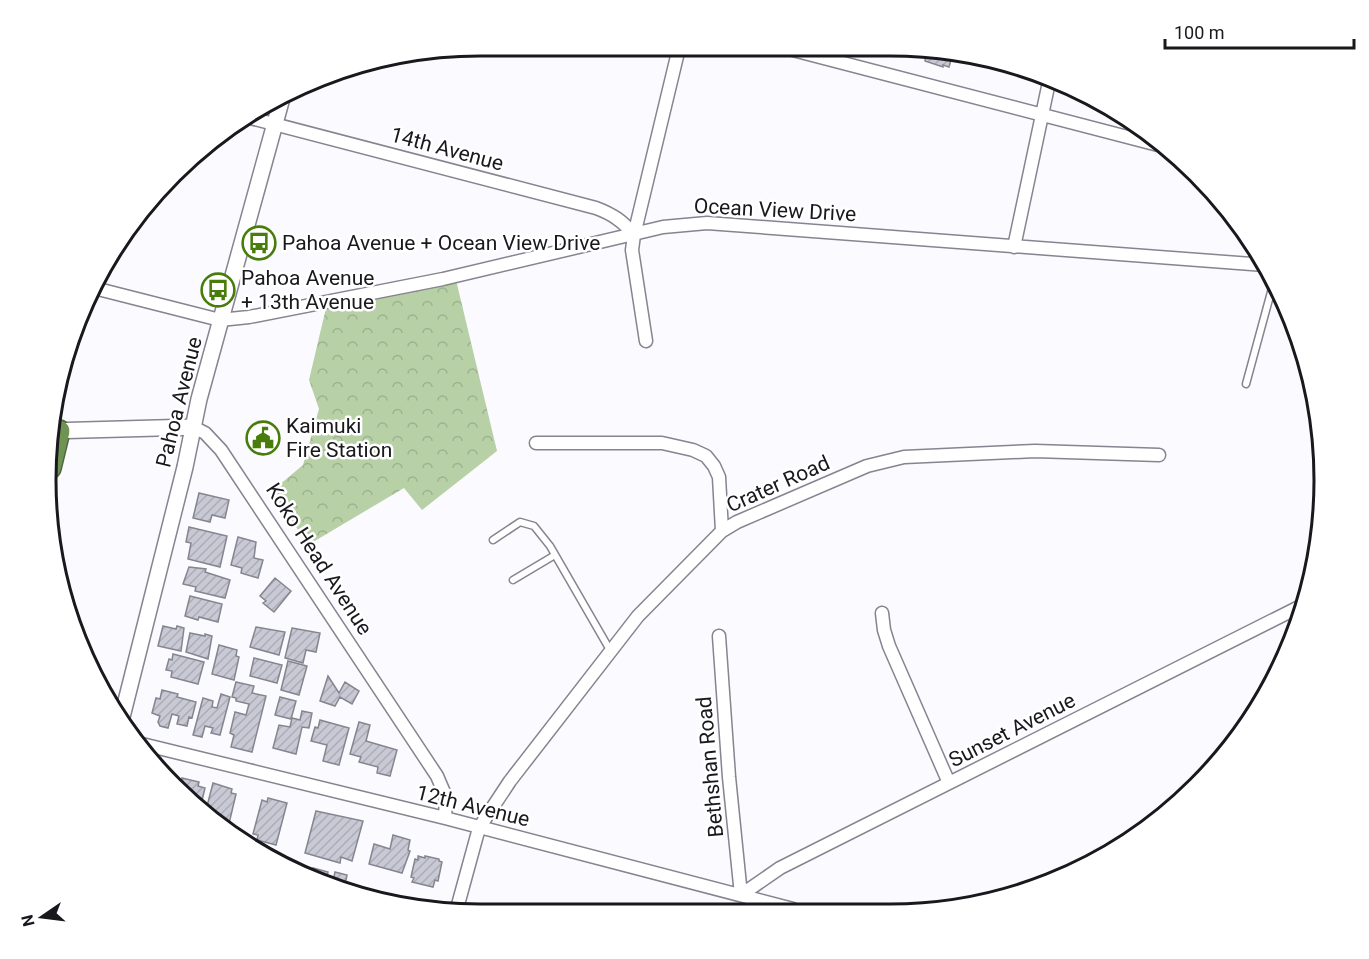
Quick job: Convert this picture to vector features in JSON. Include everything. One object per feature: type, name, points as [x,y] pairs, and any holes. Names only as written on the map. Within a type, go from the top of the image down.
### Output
[{"type":"street","points":[[646,341],[632,250],[677,56]]},
{"type":"street","points":[[816,56],[1146,142]]},
{"type":"street","points":[[1014,247],[1048,86]]},
{"type":"street","name":"Pahoa Avenue","points":[[124,710],[220,320],[280,105]]},
{"type":"street","name":"14th Avenue","points":[[256,119],[596,208],[615,217],[634,235]]},
{"type":"street","name":"Ocean View Drive","points":[[100,290],[220,320],[264,316],[443,279],[663,227],[729,224],[1255,264]]},
{"type":"street","points":[[58,431],[193,427]]},
{"type":"street","name":"Koko Head Avenue","points":[[193,427],[205,433],[221,450],[437,777],[446,797],[445,819]]},
{"type":"street","points":[[536,443],[662,443],[693,450],[706,456],[719,477],[722,531]]},
{"type":"street","name":"Crater Road","points":[[458,903],[479,828],[525,760],[638,616],[722,531],[753,513],[867,466],[894,458],[1035,452],[1159,455]]},
{"type":"street","name":"Sunset Avenue","points":[[741,894],[780,868],[1293,609]]},
{"type":"street","points":[[882,613],[889,646],[949,783]]},
{"type":"street","name":"Bethshan Road","points":[[719,636],[729,777],[741,894]]},
{"type":"street","name":"12th Avenue","points":[[150,746],[776,904]]},
{"type":"lane","points":[[1246,384],[1271,293]]},
{"type":"lane","points":[[493,540],[520,522],[534,526],[555,555],[610,650]]},
{"type":"lane","points":[[513,580],[555,555]]},
{"type":"green space","points":[[456,280],[497,451],[422,510],[404,488],[308,545],[272,491],[303,465],[319,409],[309,380],[326,308]]},
{"type":"building","points":[[925,57],[951,60],[949,67],[925,61]]},
{"type":"building","points":[[199,493],[229,500],[225,518],[212,515],[210,522],[193,518]]},
{"type":"building","points":[[189,527],[227,536],[220,567],[188,559],[191,543],[186,542]]},
{"type":"building","points":[[238,537],[256,542],[254,558],[263,560],[258,578],[241,573],[242,568],[231,565]]},
{"type":"building","points":[[189,567],[206,569],[205,572],[230,580],[225,598],[195,591],[196,587],[183,584]]},
{"type":"building","points":[[275,578],[291,591],[274,612],[263,603],[266,601],[260,596]]},
{"type":"building","points":[[190,596],[222,604],[218,622],[185,616]]},
{"type":"building","points":[[163,626],[184,628],[181,651],[158,646]]},
{"type":"building","points":[[256,627],[285,632],[279,655],[250,647]]},
{"type":"building","points":[[292,628],[320,633],[316,652],[306,650],[303,663],[285,658]]},
{"type":"building","points":[[190,633],[212,636],[208,659],[186,652]]},
{"type":"building","points":[[219,645],[237,650],[236,656],[239,657],[234,680],[212,674]]},
{"type":"building","points":[[173,654],[204,662],[198,684],[171,677],[172,671],[166,670]]},
{"type":"building","points":[[254,658],[282,665],[277,683],[250,676]]},
{"type":"building","points":[[288,661],[307,666],[299,695],[281,690]]},
{"type":"building","points":[[328,676],[339,693],[345,682],[359,691],[352,704],[340,697],[335,706],[320,701]]},
{"type":"building","points":[[236,682],[254,686],[252,693],[266,696],[252,752],[231,747],[234,735],[230,733],[235,712],[246,715],[249,704],[236,701],[236,698],[232,697]]},
{"type":"building","points":[[162,690],[196,702],[192,718],[189,717],[187,726],[177,724],[179,716],[172,714],[168,728],[160,726],[158,722],[160,716],[152,713],[156,698],[160,699]]},
{"type":"building","points":[[221,694],[230,697],[220,735],[211,733],[213,728],[205,726],[202,737],[193,735],[203,698],[213,701],[212,707],[217,708]]},
{"type":"building","points":[[280,697],[296,701],[291,719],[275,715]]},
{"type":"building","points":[[302,711],[312,713],[309,728],[302,727],[296,754],[273,748],[279,725],[290,727],[292,718],[300,720]]},
{"type":"building","points":[[320,720],[349,728],[339,765],[323,761],[327,745],[311,741],[315,727],[318,728]]},
{"type":"building","points":[[359,722],[370,725],[366,741],[397,750],[390,776],[377,773],[378,767],[359,762],[361,757],[350,754]]},
{"type":"building","points":[[182,778],[199,782],[198,786],[205,788],[202,800],[200,798],[181,780]]},
{"type":"building","points":[[213,783],[232,789],[231,793],[236,794],[229,822],[207,804]]},
{"type":"building","points":[[268,798],[287,803],[276,845],[257,840],[258,835],[253,834],[262,800],[267,802]]},
{"type":"building","points":[[316,811],[363,821],[352,861],[341,857],[340,863],[305,853]]},
{"type":"building","points":[[393,835],[410,840],[408,850],[410,851],[402,873],[369,864],[374,844],[390,849]]},
{"type":"building","points":[[418,856],[439,859],[442,862],[438,881],[435,880],[433,887],[412,882],[415,859],[418,860]]},
{"type":"building","points":[[313,868],[328,872],[327,875],[313,869]]},
{"type":"building","points":[[335,872],[347,875],[346,882],[334,877]]},
{"type":"place","name":"Pahoa Avenue + Ocean View Drive","points":[[259,243]]},
{"type":"place","name":"Pahoa Avenue + 13th Avenue","points":[[218,290]]},
{"type":"place","name":"Kaimuki Fire Station","points":[[263,438]]}]
